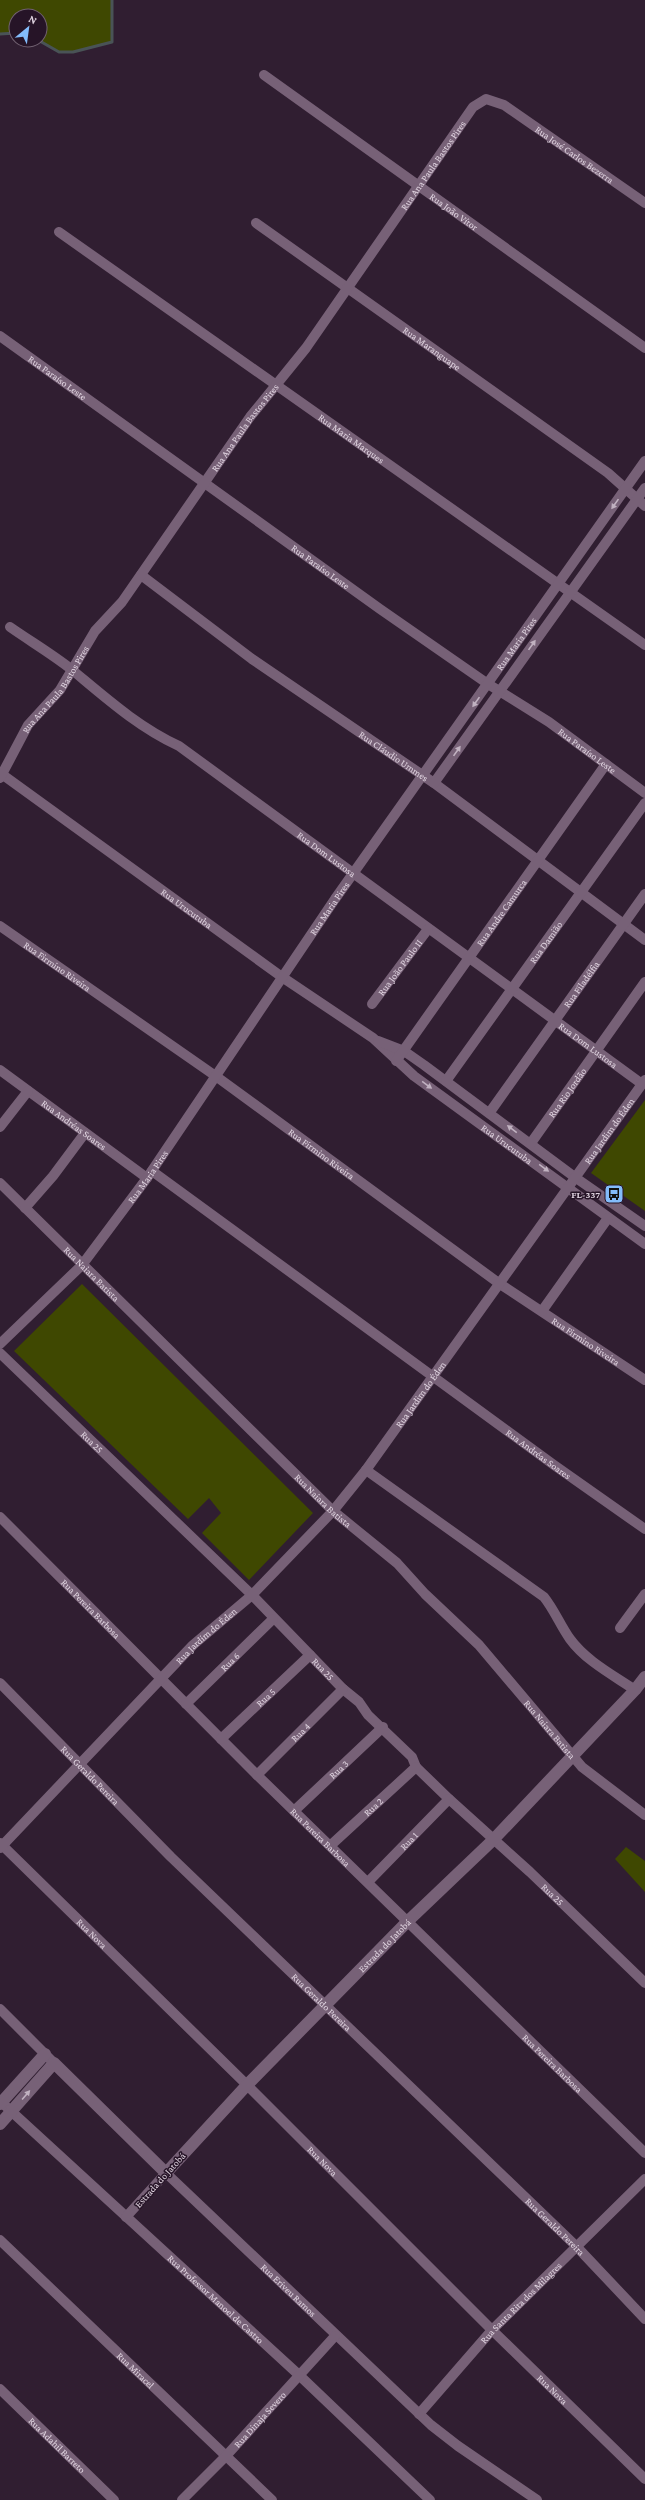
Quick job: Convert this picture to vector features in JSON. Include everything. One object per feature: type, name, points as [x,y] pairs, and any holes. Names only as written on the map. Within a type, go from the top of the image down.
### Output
[{"type":"street","name":"Rua João Vítor","points":[[264,75],[645,348]]},
{"type":"street","name":"Rua Ana Paula Bastos Pires","points":[[1,777],[18,741],[35,717],[60,690],[70,669],[95,631],[122,602],[141,576],[203,481],[275,385],[306,348],[473,107],[486,99],[504,105]]},
{"type":"street","name":"Rua José Carlos Bezerra","points":[[504,105],[645,203]]},
{"type":"street","name":"Rua Maranguape","points":[[256,223],[608,473],[628,485],[645,490]]},
{"type":"street","name":"Rua Maria Marques","points":[[58,232],[645,645]]},
{"type":"street","name":"Rua Paraíso Leste","points":[[0,336],[488,684],[500,690],[645,793]]},
{"type":"street","name":"Rua Maria Pires","points":[[0,1344],[82,1265],[150,1175],[353,873],[424,776],[645,461]]},
{"type":"street","name":"Rua Maranguape","points":[[628,485],[641,503]]},
{"type":"street","name":"Rua Maria Pires","points":[[434,783],[569,592],[641,503],[645,490]]},
{"type":"street","name":"Rua Cláudio Ummes","points":[[141,576],[252,659],[434,783],[645,940]]},
{"type":"street","name":"Rua Dom Lustosa","points":[[10,628],[70,669],[109,703],[159,738],[179,746],[511,989],[644,1082]]},
{"type":"street","name":"Rua Andre Camurca","points":[[396,1061],[606,764]]},
{"type":"street","name":"Rua Urucutuba","points":[[1,777],[282,977],[373,1038],[404,1051],[490,1112],[576,1178],[645,1226]]},
{"type":"street","name":"Rua Damião","points":[[446,1081],[645,803]]},
{"type":"street","name":"Rua Filadélfia","points":[[490,1112],[645,894]]},
{"type":"street","name":"Rua Firmino Riveira","points":[[0,926],[217,1077],[500,1284],[645,1380]]},
{"type":"street","name":"Rua João Paulo II","points":[[372,1004],[428,929]]},
{"type":"street","name":"Rua Rio Jordão","points":[[531,1143],[645,982]]},
{"type":"street","name":"Rua Urucutuba","points":[[373,1038],[396,1061],[570,1187],[608,1218],[645,1244]]},
{"type":"street","name":"Rua Andréas Soares","points":[[0,1070],[85,1133],[150,1175],[434,1375],[554,1465],[645,1528]]},
{"type":"street","name":"Rua Jardim do Éden","points":[[1,1846],[81,1764],[193,1645],[252,1595],[333,1511],[366,1470],[644,1082]]},
{"type":"street","points":[[0,1127],[28,1091]]},
{"type":"street","points":[[25,1208],[53,1176],[85,1133]]},
{"type":"street","name":"Rua Naiara Batista","points":[[0,1183],[333,1511],[397,1563],[425,1594],[479,1645],[582,1767],[645,1815]]},
{"type":"street","points":[[542,1311],[608,1218]]},
{"type":"street","name":"Rua 25","points":[[0,1353],[252,1595],[273,1619],[342,1689],[359,1702],[368,1715],[383,1727],[412,1757],[416,1767],[449,1800],[530,1872],[645,1983]]},
{"type":"street","points":[[366,1470],[544,1596],[556,1612],[569,1638],[578,1648],[635,1690]]},
{"type":"street","name":"Rua Pereira Barbosa","points":[[0,1517],[257,1775],[331,1845],[645,2153]]},
{"type":"street","points":[[620,1628],[645,1594]]},
{"type":"street","name":"Rua 6","points":[[186,1704],[273,1619]]},
{"type":"street","name":"Rua 5","points":[[221,1739],[310,1655]]},
{"type":"street","name":"Estrada do Jatobá","points":[[126,2217],[248,2085],[408,1922],[493,1840],[635,1690],[645,1677]]},
{"type":"street","name":"Rua Geraldo Pereira","points":[[0,1683],[171,1857],[327,2005],[576,2246],[645,2319]]},
{"type":"street","name":"Rua 4","points":[[257,1775],[342,1689]]},
{"type":"street","name":"Rua 3","points":[[294,1811],[383,1727]]},
{"type":"street","name":"Rua 2","points":[[331,1845],[416,1767]]},
{"type":"street","name":"Rua 1","points":[[368,1882],[449,1800]]},
{"type":"street","name":"Rua Nova","points":[[1,1846],[248,2085],[492,2330],[645,2479]]},
{"type":"street","points":[[0,2009],[54,2063],[0,2124]]},
{"type":"street","points":[[0,2102],[45,2054]]},
{"type":"street","name":"Rua Eriveu Ramos","points":[[54,2063],[335,2336],[419,2414],[458,2446],[537,2500]]},
{"type":"street","name":"Rua Professor Manoel de Castro","points":[[0,2102],[12,2111],[299,2375],[430,2500]]},
{"type":"street","name":"Rua Santa Rita dos Milagres","points":[[419,2414],[492,2330],[645,2179]]},
{"type":"street","name":"Rua Miracel","points":[[0,2240],[272,2500]]},
{"type":"street","name":"Rua Dinaja Severo","points":[[182,2500],[226,2456],[335,2336]]},
{"type":"street","name":"Rua Adahil Barreto","points":[[0,2388],[114,2500]]},
{"type":"green space","points":[[0,0],[112,0],[112,42],[73,52],[59,52],[48,46],[48,8],[8,8],[8,34],[0,34]]},
{"type":"green space","points":[[645,1100],[645,1211],[591,1173]]},
{"type":"green space","points":[[82,1284],[313,1513],[249,1580],[202,1533],[221,1513],[209,1498],[188,1519],[14,1351]]},
{"type":"green space","points":[[626,1847],[645,1861],[645,1892],[615,1859]]},
{"type":"waterway","points":[[48,46],[59,52],[73,52],[112,42],[112,0]]},
{"type":"waterway","points":[[0,34],[8,34]]},
{"type":"place","name":"FL-337","points":[[614,1194]]}]
